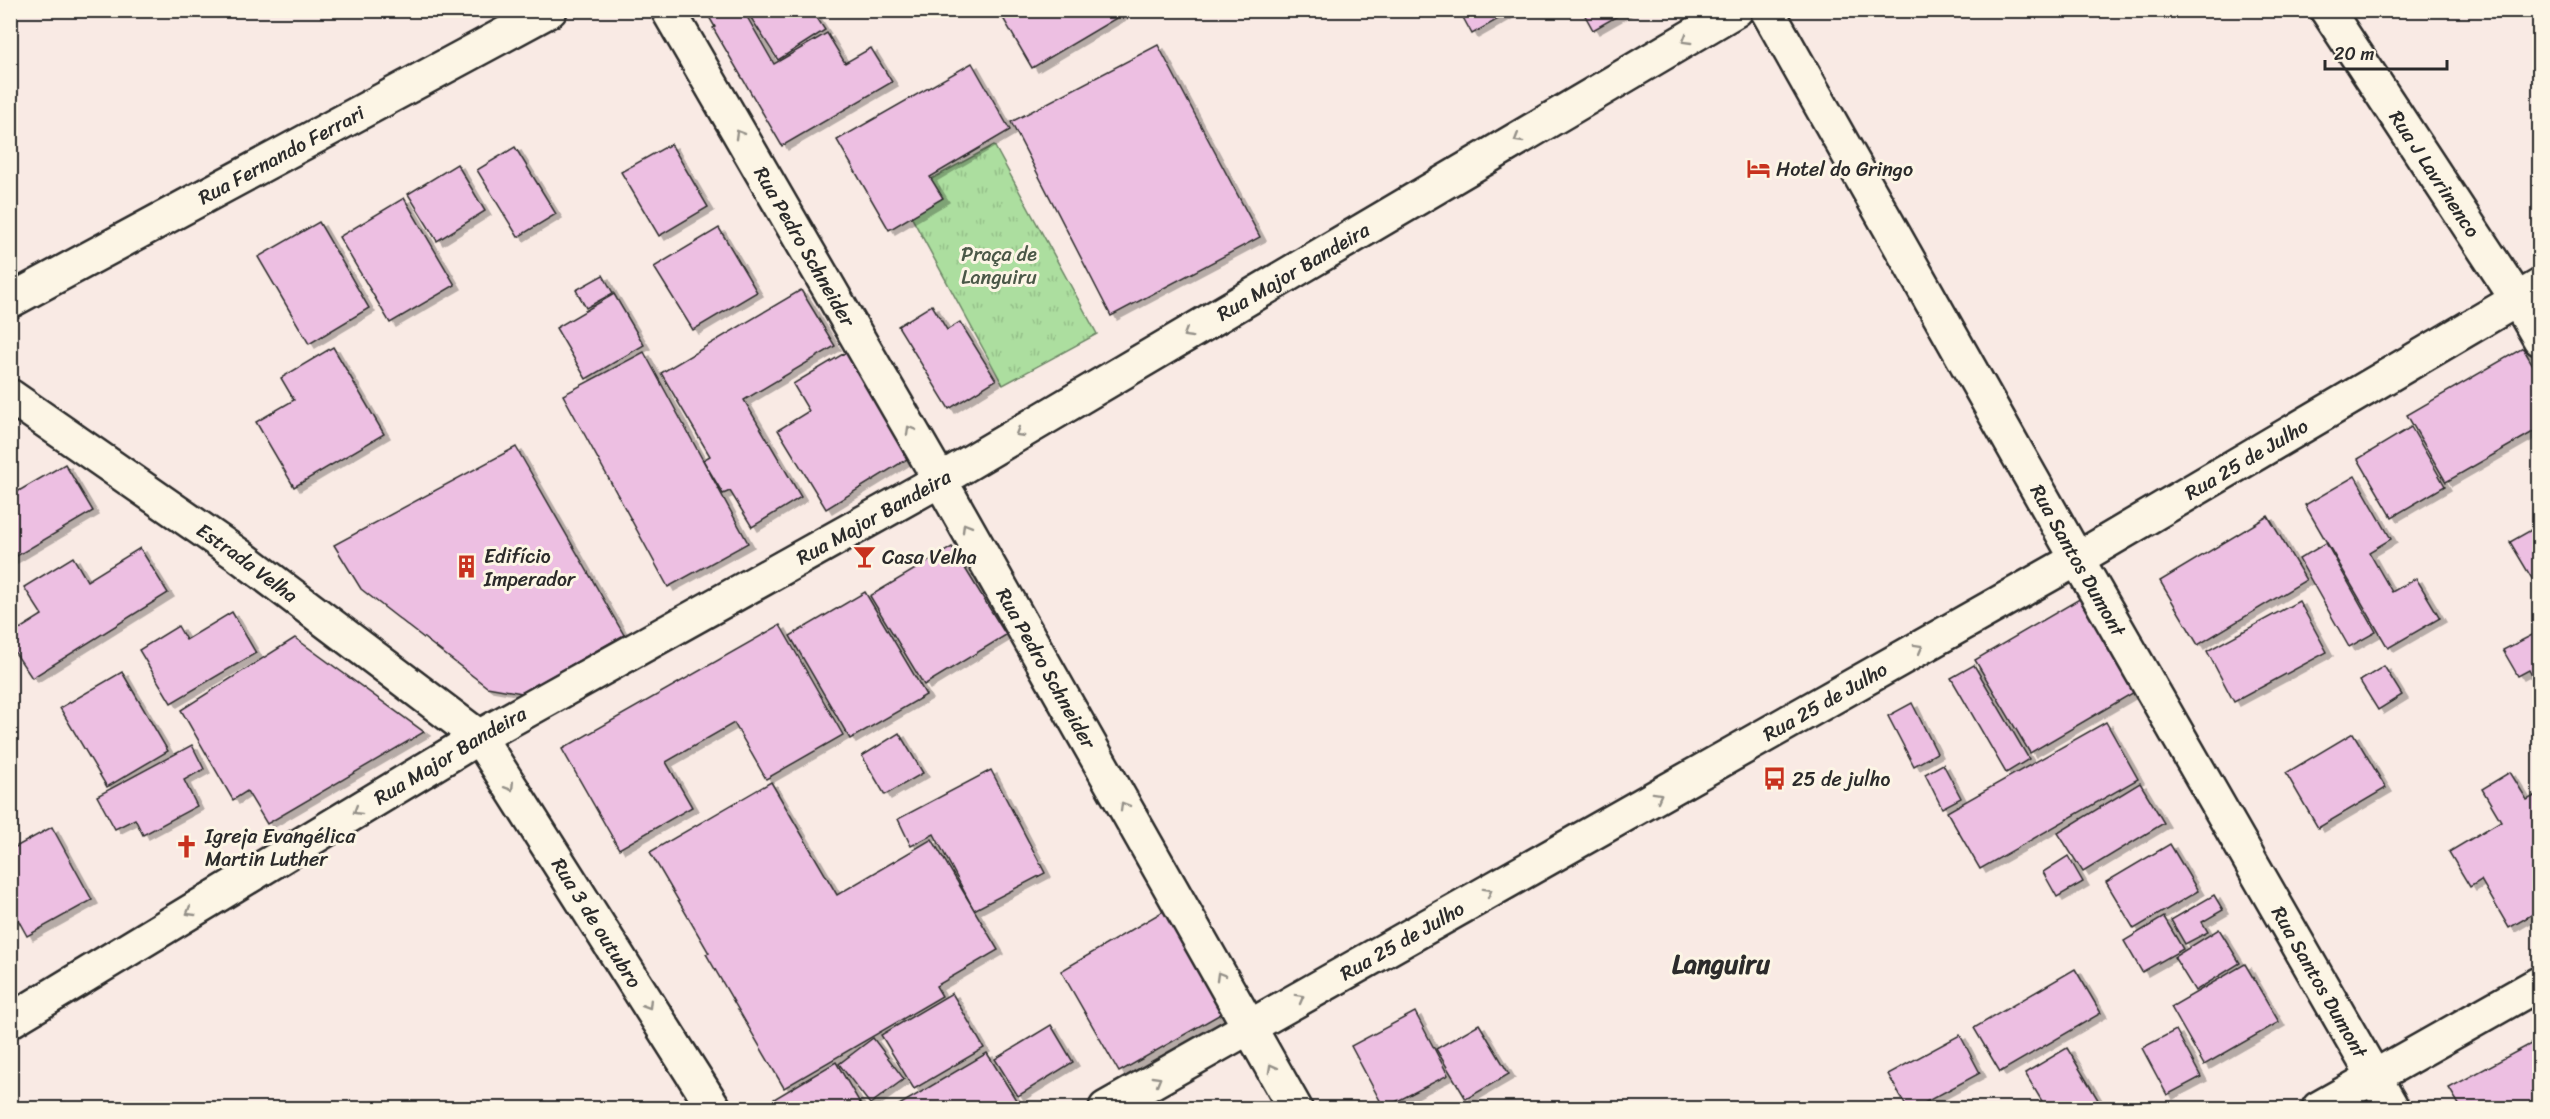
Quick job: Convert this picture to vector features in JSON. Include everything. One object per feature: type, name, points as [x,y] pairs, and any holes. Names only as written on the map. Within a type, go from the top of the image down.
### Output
[{"type":"main road","name":"Rua Fernando Ferrari","points":[[10,301],[550,10]]},
{"type":"main road","name":"Rua Pedro Schneider","points":[[668,10],[940,480],[1295,1108]]},
{"type":"main road","name":"Rua Major Bandeira","points":[[10,1021],[479,737],[940,480],[1736,10]]},
{"type":"main road","name":"Rua Santos Dumont","points":[[1767,10],[2077,559],[2392,1108]]},
{"type":"main road","name":"Rua J Lavrinenco","points":[[2327,10],[2528,292],[2540,339]]},
{"type":"main road","name":"Rua 25 de Julho","points":[[1106,1108],[2077,559],[2528,292]]},
{"type":"main road","name":"Estrada Velha","points":[[10,396],[240,556],[479,737]]},
{"type":"main road","name":"Rua 3 de outubro","points":[[479,737],[714,1108]]},
{"type":"main road","points":[[2319,1108],[2540,983]]},
{"type":"green space","name":"Praça de Languiru","points":[[994,145],[1097,334],[1003,385],[900,196]]},
{"type":"building","points":[[705,10],[743,10],[774,64],[827,33],[845,63],[871,48],[892,82],[782,146],[713,28],[715,27]]},
{"type":"building","points":[[746,10],[812,10],[825,30],[778,60]]},
{"type":"building","points":[[1015,10],[1130,10],[1032,68],[1003,18]]},
{"type":"building","points":[[1459,10],[1514,10],[1472,34]]},
{"type":"building","points":[[1582,10],[1628,10],[1593,30]]},
{"type":"building","points":[[1158,45],[1260,237],[1111,316],[1011,122]]},
{"type":"building","points":[[972,63],[1010,130],[930,177],[943,198],[889,230],[837,140]]},
{"type":"building","points":[[671,144],[708,207],[659,236],[621,172]]},
{"type":"building","points":[[515,147],[556,214],[518,237],[477,170]]},
{"type":"building","points":[[457,164],[485,211],[437,241],[408,194]]},
{"type":"building","points":[[404,198],[455,285],[390,323],[339,237]]},
{"type":"building","points":[[319,222],[369,308],[309,344],[258,257]]},
{"type":"building","points":[[719,228],[757,292],[693,330],[654,267]]},
{"type":"building","points":[[603,275],[613,293],[586,308],[576,290]]},
{"type":"building","points":[[801,290],[835,346],[744,400],[801,497],[752,527],[730,491],[723,494],[703,460],[710,456],[661,373]]},
{"type":"building","points":[[614,294],[644,345],[586,379],[556,328]]},
{"type":"building","points":[[932,305],[947,330],[960,322],[996,380],[949,409],[898,326]]},
{"type":"building","points":[[333,347],[384,434],[294,487],[256,422],[294,400],[281,378]]},
{"type":"building","points":[[2523,348],[2540,377],[2540,428],[2446,482],[2407,415]]},
{"type":"building","points":[[848,351],[912,456],[826,509],[778,430],[809,411],[793,384]]},
{"type":"building","points":[[644,352],[748,543],[668,587],[563,395]]},
{"type":"building","points":[[2411,427],[2445,486],[2392,517],[2358,459]]},
{"type":"building","name":"Edifício Imperador","points":[[516,447],[624,635],[522,693],[487,687],[361,589],[334,545]]},
{"type":"building","points":[[65,464],[93,511],[10,560],[10,496]]},
{"type":"building","points":[[2355,476],[2391,539],[2369,552],[2392,592],[2416,578],[2440,618],[2388,648],[2305,505]]},
{"type":"building","points":[[2268,516],[2306,580],[2198,645],[2160,581]]},
{"type":"building","points":[[2540,525],[2540,592],[2510,542]]},
{"type":"building","points":[[2326,543],[2376,632],[2349,647],[2299,559]]},
{"type":"building","points":[[952,547],[1006,635],[924,685],[870,596]]},
{"type":"building","points":[[140,548],[168,593],[32,678],[10,645],[10,635],[42,615],[24,587],[73,557],[87,581]]},
{"type":"building","points":[[865,592],[926,695],[850,739],[790,636]]},
{"type":"building","points":[[2088,594],[2143,687],[2030,753],[1975,660]]},
{"type":"building","points":[[2299,601],[2327,652],[2234,702],[2207,651]]},
{"type":"building","points":[[232,612],[256,653],[171,703],[139,650],[178,626],[186,640]]},
{"type":"building","points":[[780,625],[843,735],[766,779],[734,723],[666,762],[692,807],[619,849],[562,749]]},
{"type":"building","points":[[2540,631],[2540,691],[2529,670],[2518,676],[2503,650]]},
{"type":"building","points":[[295,638],[424,732],[267,824],[247,791],[233,800],[181,710]]},
{"type":"building","points":[[1974,665],[2029,759],[2006,773],[1951,678]]},
{"type":"building","points":[[2384,666],[2402,695],[2378,710],[2360,681]]},
{"type":"building","points":[[122,672],[168,751],[107,787],[60,708]]},
{"type":"building","points":[[1912,703],[1937,753],[1914,766],[1888,716]]},
{"type":"building","points":[[2106,722],[2138,779],[1980,869],[1947,812]]},
{"type":"building","points":[[899,733],[923,773],[885,795],[862,756]]},
{"type":"building","points":[[2353,733],[2386,788],[2318,828],[2286,773]]},
{"type":"building","points":[[192,745],[204,769],[184,780],[197,806],[143,835],[135,819],[115,829],[97,796]]},
{"type":"building","points":[[1943,764],[1961,798],[1942,808],[1925,774]]},
{"type":"building","points":[[991,770],[1045,873],[974,910],[934,834],[911,846],[898,819]]},
{"type":"building","points":[[2510,772],[2527,800],[2540,793],[2540,910],[2509,928],[2481,880],[2470,887],[2449,852],[2501,821],[2482,789]]},
{"type":"building","points":[[771,782],[837,895],[932,839],[998,950],[936,986],[942,996],[784,1088],[650,852]]},
{"type":"building","points":[[2140,783],[2164,823],[2083,872],[2058,833]]},
{"type":"building","points":[[52,827],[92,900],[27,936],[10,905],[10,850]]},
{"type":"building","points":[[2170,844],[2198,891],[2134,929],[2106,882]]},
{"type":"building","points":[[2068,856],[2083,882],[2057,897],[2043,872]]},
{"type":"building","points":[[2214,895],[2223,910],[2202,922],[2208,932],[2185,944],[2171,920]]},
{"type":"building","points":[[1167,909],[1226,1011],[1119,1072],[1061,971]]},
{"type":"building","points":[[2164,917],[2183,949],[2142,972],[2124,941]]},
{"type":"building","points":[[2219,929],[2240,963],[2195,991],[2174,957]]},
{"type":"building","points":[[2245,964],[2279,1022],[2204,1065],[2171,1007]]},
{"type":"building","points":[[2075,969],[2101,1013],[2000,1072],[1974,1028]]},
{"type":"building","points":[[952,993],[984,1048],[914,1089],[881,1035]]},
{"type":"building","points":[[1415,1012],[1448,1075],[1384,1108],[1351,1046]]},
{"type":"building","points":[[1479,1024],[1509,1074],[1466,1099],[1436,1049]]},
{"type":"building","points":[[1051,1025],[1073,1062],[1018,1096],[995,1059]]},
{"type":"building","points":[[2176,1030],[2201,1077],[2167,1095],[2142,1048]]},
{"type":"building","points":[[1960,1035],[1980,1073],[1915,1108],[1907,1108],[1888,1074]]},
{"type":"building","points":[[873,1038],[904,1079],[870,1104],[839,1064]]},
{"type":"building","points":[[2540,1039],[2540,1108],[2461,1108],[2449,1088]]},
{"type":"building","points":[[2067,1048],[2103,1108],[2046,1108],[2025,1073]]},
{"type":"building","points":[[987,1053],[1021,1108],[894,1108]]},
{"type":"building","points":[[836,1062],[863,1108],[779,1108],[774,1099]]},
{"type":"place","name":"Hotel do Gringo","points":[[1758,169]]},
{"type":"place","name":"Casa Velha","points":[[864,557]]},
{"type":"place","name":"Edifício Imperador","points":[[466,567]]},
{"type":"place","name":"25 de julho","points":[[1774,779]]},
{"type":"place","name":"Igreja Evangélica Martin Luther","points":[[187,847]]},
{"type":"district","name":"Languiru","points":[[1721,964]]}]
